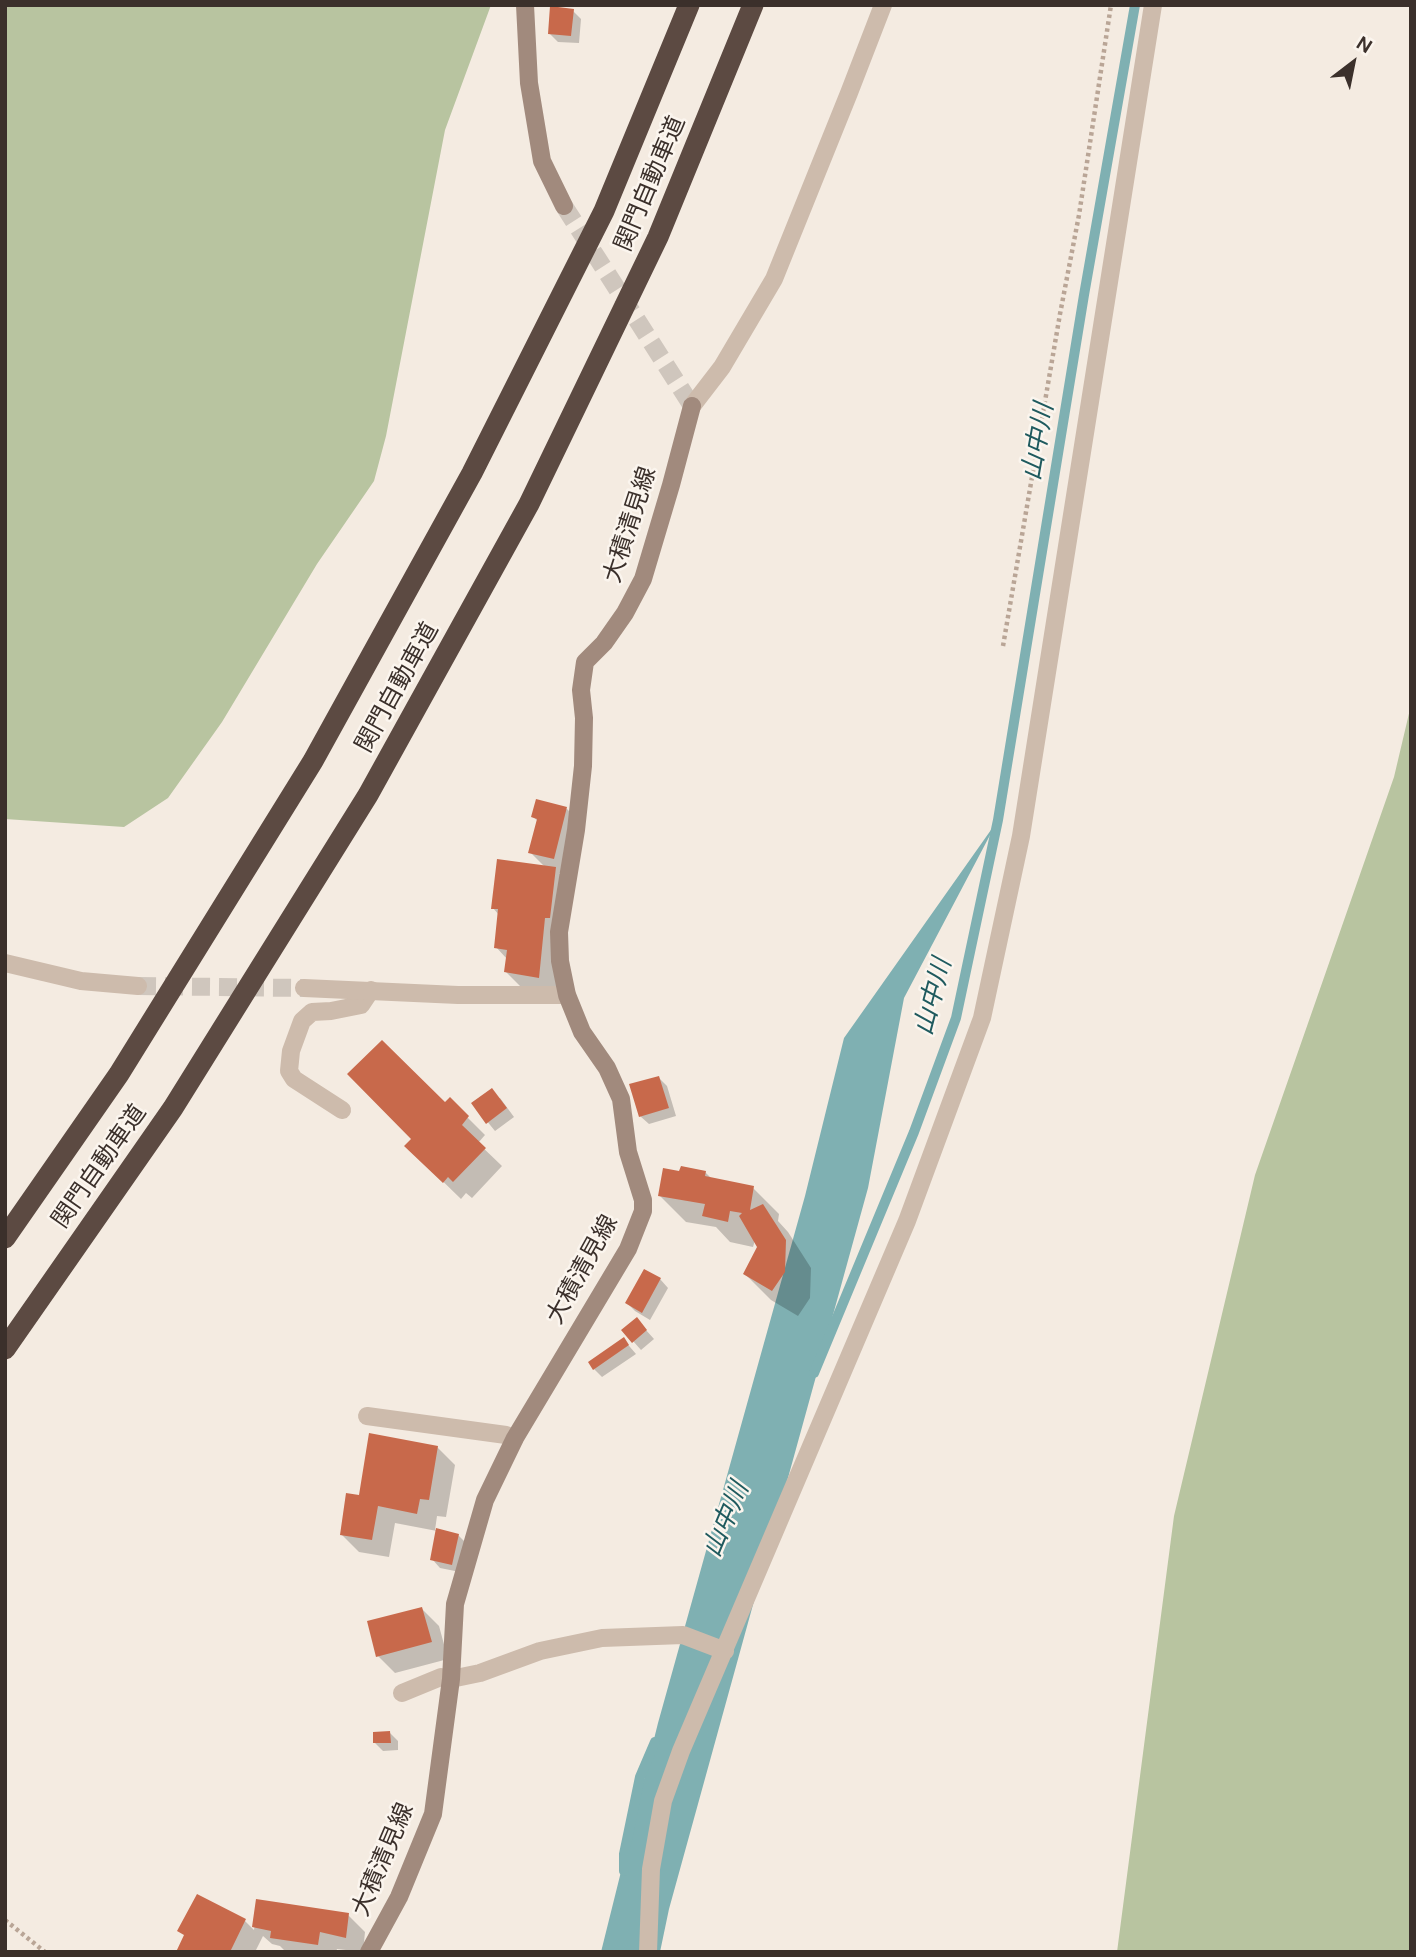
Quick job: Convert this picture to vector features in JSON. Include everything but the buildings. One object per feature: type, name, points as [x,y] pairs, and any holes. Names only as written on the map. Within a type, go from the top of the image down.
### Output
[{"type":"highway","name":"関門自動車道","points":[[5,1238],[119,1074],[327,737],[472,473],[604,211],[689,5]]},
{"type":"highway","name":"関門自動車道","points":[[5,1349],[173,1108],[382,771],[535,492],[658,237],[752,5]]},
{"type":"main road","points":[[525,5],[529,83],[542,160],[564,206]]},
{"type":"main road","name":"大積清見線","points":[[369,1952],[399,1897],[433,1814],[450,1679],[455,1604],[485,1500],[515,1438],[628,1249],[643,1211],[643,1200],[628,1152],[621,1099],[607,1068],[582,1032],[567,995],[560,961],[559,932],[576,830],[583,766],[584,719],[581,690],[585,662],[604,643],[625,613],[643,579],[692,406]]},
{"type":"street","points":[[692,406],[722,367],[774,279],[883,5]]},
{"type":"street","points":[[648,1952],[651,1869],[663,1801],[720,1649],[907,1221],[982,1018],[1021,836],[1153,5]]},
{"type":"street","points":[[5,963],[81,981],[138,986]]},
{"type":"street","points":[[304,988],[458,995],[567,995]]},
{"type":"street","points":[[342,1110],[294,1079],[289,1071],[291,1051],[302,1021],[312,1012],[361,1005],[371,990]]},
{"type":"street","points":[[367,1416],[515,1438]]},
{"type":"street","points":[[402,1693],[441,1677],[450,1679],[480,1673],[540,1651],[602,1637],[683,1635],[720,1649]]},
{"type":"path","points":[[1003,646],[1079,215],[1111,5]]},
{"type":"path","points":[[5,1920],[45,1952]]},
{"type":"green space","points":[[5,5],[491,5],[445,130],[386,436],[374,481],[317,564],[222,722],[168,798],[124,827],[5,819]]},
{"type":"green space","points":[[1411,705],[1411,1952],[1117,1952],[1174,1516],[1255,1175],[1394,777]]},
{"type":"water","points":[[998,820],[904,998],[868,1188],[669,1909],[660,1952],[601,1952],[658,1723],[805,1196],[844,1038]]},
{"type":"waterway","name":"山中川","points":[[814,1373],[914,1132],[956,1018],[998,820],[1084,295],[1135,5]]},
{"type":"waterway","name":"山中川","points":[[624,1871],[624,1854],[640,1777],[655,1742]]},
{"type":"tunnel","points":[[564,206],[692,406]]},
{"type":"tunnel","points":[[138,986],[304,988]]}]
